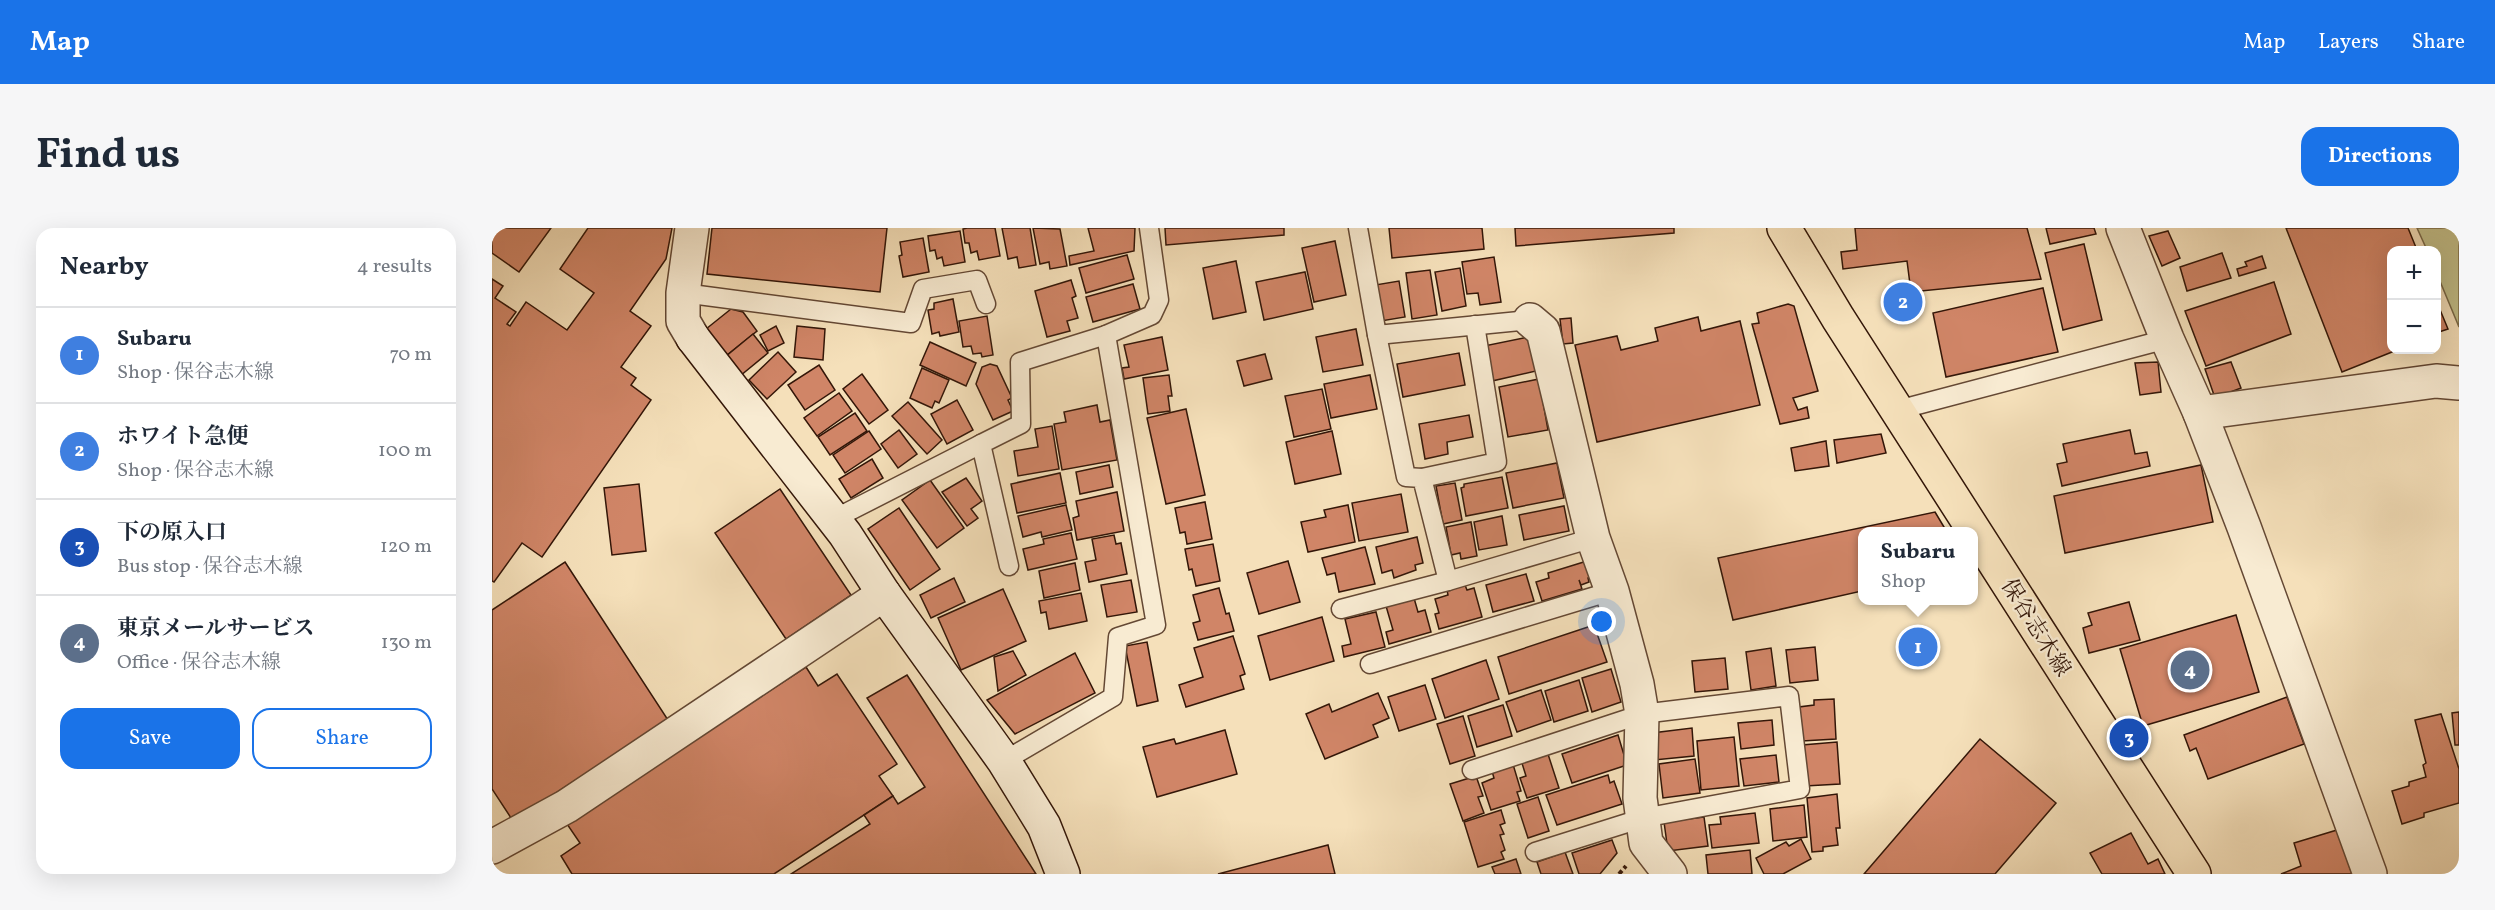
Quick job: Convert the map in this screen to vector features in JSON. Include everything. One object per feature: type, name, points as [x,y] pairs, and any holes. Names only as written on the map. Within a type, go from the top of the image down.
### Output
[{"type":"main road","name":"保谷志木線","points":[[1784,228],[1973,527]]},
{"type":"main road","name":"保谷志木線","points":[[1978,535],[2194,874]]},
{"type":"street","points":[[692,228],[683,293],[683,321],[693,338],[834,519],[884,594],[1004,761],[1044,826],[1063,874]]},
{"type":"street","points":[[2123,228],[2167,339],[2200,413],[2370,874]]},
{"type":"street","points":[[1530,320],[1543,331],[1593,538],[1612,591],[1637,684],[1642,714],[1640,798],[1646,843],[1670,874]]},
{"type":"street","points":[[2200,413],[2436,381],[2459,383]]},
{"type":"street","points":[[492,847],[567,806],[884,594]]},
{"type":"lane","points":[[834,519],[1021,424],[1020,362],[1106,335],[1152,315],[1160,300],[1149,228]]},
{"type":"lane","points":[[1358,228],[1406,477],[1422,478],[1497,462],[1474,325]]},
{"type":"lane","points":[[683,293],[911,323],[923,289],[977,280],[986,304]]},
{"type":"lane","points":[[1377,335],[1530,320]]},
{"type":"lane","points":[[1004,761],[1113,697],[1118,637],[1156,625],[1106,335]]},
{"type":"lane","points":[[1898,410],[2167,339]]},
{"type":"lane","points":[[981,444],[1009,566]]},
{"type":"lane","points":[[1422,478],[1448,581]]},
{"type":"lane","points":[[1341,609],[1448,581],[1593,538]]},
{"type":"lane","points":[[1370,664],[1612,591]]},
{"type":"lane","points":[[1472,770],[1642,714],[1790,696],[1800,789],[1643,818],[1535,852]]},
{"type":"shaded area","points":[[2417,228],[2459,228],[2459,327],[2441,284],[2441,246],[2425,246]]},
{"type":"building","points":[[492,228],[551,228],[519,272],[492,253]]},
{"type":"building","points":[[588,228],[672,228],[666,259],[630,311],[651,326],[621,367],[636,378],[631,385],[651,400],[542,557],[522,543],[494,582],[492,581],[492,279],[503,286],[495,298],[516,312],[507,324],[510,326],[526,302],[567,330],[594,293],[560,269]]},
{"type":"building","points":[[712,228],[887,228],[880,292],[707,274]]},
{"type":"building","points":[[995,228],[1000,256],[979,260],[977,251],[971,253],[969,243],[965,243],[963,229]]},
{"type":"building","points":[[1002,228],[1030,228],[1036,265],[1019,268],[1017,257],[1008,259]]},
{"type":"building","points":[[1033,228],[1060,229],[1067,266],[1050,269],[1049,262],[1040,264]]},
{"type":"building","points":[[1088,228],[1135,228],[1134,251],[1070,265],[1069,256],[1094,251]]},
{"type":"building","points":[[1165,228],[1284,228],[1284,235],[1166,245]]},
{"type":"building","points":[[1389,228],[1482,228],[1484,249],[1392,258]]},
{"type":"building","points":[[1515,228],[1674,228],[1674,233],[1516,246]]},
{"type":"building","points":[[1855,228],[2027,228],[2041,279],[1911,292],[1907,261],[1843,269],[1841,252],[1857,250]]},
{"type":"building","points":[[2046,228],[2094,228],[2096,234],[2050,244]]},
{"type":"building","points":[[2286,228],[2408,228],[2415,246],[2387,246],[2387,354],[2342,372]]},
{"type":"building","points":[[960,231],[965,262],[944,266],[942,257],[937,259],[935,250],[930,251],[928,236]]},
{"type":"building","points":[[2168,231],[2180,258],[2162,266],[2149,236]]},
{"type":"building","points":[[923,238],[929,272],[903,277],[899,256],[902,255],[900,242]]},
{"type":"building","points":[[1335,241],[1346,295],[1314,302],[1302,248]]},
{"type":"building","points":[[2084,244],[2102,320],[2063,330],[2045,253]]},
{"type":"building","points":[[2222,253],[2231,278],[2187,291],[2180,267]]},
{"type":"building","points":[[1127,255],[1134,279],[1086,293],[1079,268]]},
{"type":"building","points":[[2262,256],[2266,268],[2239,276],[2237,269],[2247,266],[2245,262]]},
{"type":"building","points":[[1494,257],[1501,302],[1480,305],[1478,293],[1467,294],[1462,262]]},
{"type":"building","points":[[1236,261],[1246,312],[1213,319],[1203,268]]},
{"type":"building","points":[[1460,268],[1466,306],[1442,311],[1435,272]]},
{"type":"building","points":[[1430,270],[1437,315],[1412,319],[1406,273]]},
{"type":"building","points":[[1305,272],[1313,309],[1264,320],[1256,282]]},
{"type":"building","points":[[1071,280],[1076,296],[1072,298],[1078,318],[1067,321],[1070,331],[1047,337],[1035,291]]},
{"type":"building","points":[[1399,281],[1405,317],[1381,321],[1375,285]]},
{"type":"building","points":[[2274,282],[2291,334],[2206,366],[2185,311]]},
{"type":"building","points":[[1133,284],[1140,309],[1093,322],[1086,297]]},
{"type":"building","points":[[2043,288],[2058,352],[1946,377],[1933,313]]},
{"type":"building","points":[[953,299],[959,332],[940,336],[939,332],[932,334],[928,310],[934,309],[934,303]]},
{"type":"building","points":[[1788,304],[1794,306],[1818,391],[1793,398],[1798,410],[1807,407],[1809,418],[1780,424],[1752,324],[1759,323],[1757,313]]},
{"type":"building","points":[[731,309],[743,312],[757,331],[727,355],[706,329]]},
{"type":"building","points":[[2441,312],[2448,329],[2441,331]]},
{"type":"building","points":[[987,316],[993,355],[982,357],[981,353],[973,354],[971,346],[963,347],[959,321]]},
{"type":"building","points":[[1698,317],[1701,331],[1740,321],[1760,405],[1597,442],[1575,345],[1617,336],[1621,350],[1658,341],[1655,328]]},
{"type":"building","points":[[1571,318],[1573,343],[1563,344],[1560,319]]},
{"type":"building","points":[[776,326],[784,343],[768,351],[760,335]]},
{"type":"building","points":[[797,326],[825,329],[823,360],[794,357]]},
{"type":"building","points":[[1356,329],[1363,365],[1323,372],[1316,337]]},
{"type":"building","points":[[753,334],[768,353],[740,376],[725,357]]},
{"type":"building","points":[[1162,337],[1168,370],[1124,379],[1122,368],[1129,367],[1124,345]]},
{"type":"building","points":[[1528,337],[1536,371],[1492,381],[1484,346]]},
{"type":"building","points":[[930,342],[976,363],[966,386],[920,365]]},
{"type":"building","points":[[778,352],[796,372],[767,399],[749,380]]},
{"type":"building","points":[[1459,353],[1465,385],[1403,397],[1397,364]]},
{"type":"building","points":[[1265,354],[1272,379],[1244,386],[1237,361]]},
{"type":"building","points":[[2158,362],[2161,392],[2140,395],[2135,363]]},
{"type":"building","points":[[2231,362],[2241,388],[2215,398],[2205,369]]},
{"type":"building","points":[[990,364],[997,366],[1012,398],[1008,400],[1013,411],[993,420],[976,384],[982,367]]},
{"type":"building","points":[[819,365],[835,390],[805,410],[788,385]]},
{"type":"building","points":[[922,368],[949,380],[939,403],[935,401],[932,408],[910,398]]},
{"type":"building","points":[[862,374],[888,410],[869,424],[843,389]]},
{"type":"building","points":[[1169,375],[1172,396],[1168,396],[1170,411],[1148,414],[1143,378]]},
{"type":"building","points":[[1370,375],[1377,409],[1331,418],[1324,384]]},
{"type":"building","points":[[1539,379],[1548,430],[1508,437],[1499,387]]},
{"type":"building","points":[[1322,389],[1331,429],[1294,437],[1285,396]]},
{"type":"building","points":[[839,393],[852,411],[817,436],[804,418]]},
{"type":"building","points":[[957,400],[973,430],[947,444],[931,414]]},
{"type":"building","points":[[908,402],[942,440],[927,454],[892,416]]},
{"type":"building","points":[[1097,405],[1100,422],[1110,420],[1117,460],[1062,470],[1054,424],[1066,422],[1064,412]]},
{"type":"building","points":[[1186,409],[1205,495],[1166,504],[1147,418]]},
{"type":"building","points":[[855,413],[867,431],[830,455],[818,437]]},
{"type":"building","points":[[1469,415],[1473,437],[1447,442],[1448,454],[1425,459],[1419,424]]},
{"type":"building","points":[[1052,426],[1059,469],[1018,476],[1014,451],[1038,447],[1035,429]]},
{"type":"building","points":[[899,430],[917,454],[898,468],[881,444]]},
{"type":"building","points":[[2130,430],[2135,454],[2147,452],[2150,466],[2062,486],[2057,464],[2067,462],[2063,444]]},
{"type":"building","points":[[869,431],[881,449],[845,473],[833,455]]},
{"type":"building","points":[[1332,431],[1341,474],[1295,484],[1286,442]]},
{"type":"building","points":[[1881,434],[1886,453],[1837,463],[1834,440]]},
{"type":"building","points":[[1826,441],[1829,466],[1795,471],[1791,448]]},
{"type":"building","points":[[872,459],[883,478],[851,498],[839,479]]},
{"type":"building","points":[[1557,463],[1564,498],[1513,508],[1506,473]]},
{"type":"building","points":[[1109,465],[1113,487],[1080,494],[1076,472]]},
{"type":"building","points":[[2201,465],[2213,522],[2065,553],[2054,496]]},
{"type":"building","points":[[1060,473],[1066,503],[1017,513],[1011,484]]},
{"type":"building","points":[[1502,477],[1508,508],[1466,516],[1461,488],[1464,484]]},
{"type":"building","points":[[966,478],[982,501],[971,509],[978,518],[967,526],[942,492]]},
{"type":"building","points":[[930,480],[964,528],[937,548],[902,500]]},
{"type":"building","points":[[1455,483],[1462,520],[1443,524],[1436,486]]},
{"type":"building","points":[[639,484],[646,551],[612,555],[604,488]]},
{"type":"building","points":[[780,489],[851,595],[786,639],[715,533]]},
{"type":"building","points":[[1117,492],[1124,531],[1077,540],[1073,518],[1079,516],[1076,501]]},
{"type":"building","points":[[1401,494],[1408,532],[1359,541],[1352,503]]},
{"type":"building","points":[[1205,502],[1212,539],[1187,544],[1185,532],[1180,533],[1175,508]]},
{"type":"building","points":[[1066,505],[1072,530],[1042,537],[1041,532],[1023,537],[1018,516]]},
{"type":"building","points":[[1348,505],[1355,542],[1308,552],[1301,522],[1326,517],[1324,510]]},
{"type":"building","points":[[1564,506],[1569,531],[1524,540],[1519,515]]},
{"type":"building","points":[[899,508],[940,569],[910,590],[868,529]]},
{"type":"building","points":[[1935,512],[1944,527],[1864,527]]},
{"type":"building","points":[[1502,516],[1507,545],[1479,550],[1474,522]]},
{"type":"building","points":[[1471,522],[1477,556],[1461,559],[1460,553],[1451,555],[1446,527]]},
{"type":"building","points":[[1858,528],[1858,592],[1733,620],[1718,558]]},
{"type":"building","points":[[1071,533],[1077,559],[1028,570],[1023,549],[1044,544],[1043,539]]},
{"type":"building","points":[[1114,535],[1116,544],[1121,543],[1127,574],[1089,582],[1085,562],[1096,560],[1092,539]]},
{"type":"building","points":[[1417,537],[1423,563],[1415,565],[1416,570],[1394,578],[1392,570],[1382,573],[1376,547]]},
{"type":"building","points":[[1213,544],[1220,581],[1196,586],[1192,569],[1189,570],[1185,549]]},
{"type":"building","points":[[1365,547],[1375,584],[1339,592],[1335,573],[1327,575],[1322,558]]},
{"type":"building","points":[[1288,561],[1300,602],[1259,614],[1247,573]]},
{"type":"building","points":[[1587,561],[1592,577],[1588,578],[1589,582],[1581,585],[1579,580],[1582,589],[1542,601],[1536,582],[1549,578],[1548,573]]},
{"type":"building","points":[[565,562],[668,720],[513,821],[492,789],[492,610]]},
{"type":"building","points":[[1075,563],[1080,590],[1044,598],[1039,571]]},
{"type":"building","points":[[1526,574],[1534,601],[1493,612],[1486,585]]},
{"type":"building","points":[[954,578],[965,602],[931,618],[920,595]]},
{"type":"building","points":[[1131,580],[1137,612],[1107,617],[1101,585]]},
{"type":"building","points":[[1465,585],[1467,590],[1474,588],[1482,617],[1439,629],[1435,614],[1439,613],[1435,599],[1448,595],[1447,590]]},
{"type":"building","points":[[1219,588],[1226,614],[1229,613],[1234,631],[1198,640],[1193,623],[1200,621],[1193,595]]},
{"type":"building","points":[[1003,589],[1026,641],[961,670],[938,618]]},
{"type":"building","points":[[1081,593],[1087,621],[1049,629],[1046,612],[1041,613],[1039,601]]},
{"type":"building","points":[[1414,598],[1418,612],[1425,610],[1431,632],[1389,644],[1386,632],[1393,630],[1386,606]]},
{"type":"building","points":[[2129,602],[2140,640],[2089,653],[2083,628],[2092,625],[2088,613]]},
{"type":"building","points":[[1376,612],[1385,647],[1344,657],[1342,646],[1351,644],[1345,619]]},
{"type":"building","points":[[2236,615],[2259,692],[2143,726],[2120,649]]},
{"type":"building","points":[[1322,617],[1334,661],[1270,680],[1258,636]]},
{"type":"building","points":[[1594,625],[1607,662],[1509,694],[1498,657]]},
{"type":"building","points":[[1233,636],[1245,674],[1240,676],[1244,689],[1186,707],[1179,685],[1203,677],[1194,648]]},
{"type":"building","points":[[1147,642],[1158,701],[1137,706],[1125,646]]},
{"type":"building","points":[[1815,647],[1818,680],[1790,683],[1786,650]]},
{"type":"building","points":[[1771,648],[1776,686],[1751,690],[1746,652]]},
{"type":"building","points":[[1013,651],[1026,675],[998,691],[994,657]]},
{"type":"building","points":[[1075,653],[1095,693],[1015,734],[987,700]]},
{"type":"building","points":[[1725,658],[1728,689],[1695,692],[1692,661]]},
{"type":"building","points":[[1486,660],[1499,699],[1445,718],[1432,679]]},
{"type":"building","points":[[806,667],[818,686],[837,674],[897,764],[879,776],[893,796],[774,874],[572,874],[561,856],[580,843],[567,824]]},
{"type":"building","points":[[1611,669],[1621,702],[1592,712],[1582,678]]},
{"type":"building","points":[[907,675],[1036,874],[791,874],[870,824],[864,815],[893,796],[898,804],[925,787],[867,698]]},
{"type":"building","points":[[1579,680],[1588,711],[1554,722],[1545,691]]},
{"type":"building","points":[[1425,685],[1436,719],[1399,731],[1388,697]]},
{"type":"building","points":[[1541,690],[1551,720],[1517,732],[1506,702]]},
{"type":"building","points":[[1378,693],[1389,718],[1373,725],[1378,737],[1325,759],[1306,714],[1329,704],[1332,712]]},
{"type":"building","points":[[2287,697],[2304,744],[2208,779],[2196,748],[2190,751],[2184,735]]},
{"type":"building","points":[[1834,699],[1836,739],[1802,741],[1799,707],[1814,705],[1814,700]]},
{"type":"building","points":[[1503,705],[1512,736],[1477,747],[1468,716]]},
{"type":"building","points":[[2459,712],[2459,745],[2455,745],[2452,713]]},
{"type":"building","points":[[2441,714],[2459,769],[2459,803],[2424,813],[2424,817],[2402,824],[2392,791],[2409,786],[2409,782],[2426,777],[2423,765],[2426,763],[2415,720]]},
{"type":"building","points":[[1463,716],[1475,756],[1450,764],[1437,724]]},
{"type":"building","points":[[1772,720],[1774,745],[1741,749],[1738,723]]},
{"type":"building","points":[[1692,728],[1694,756],[1654,760],[1652,733]]},
{"type":"building","points":[[1225,730],[1237,774],[1157,797],[1143,747],[1174,739],[1176,744]]},
{"type":"building","points":[[1618,735],[1627,765],[1572,783],[1562,754]]},
{"type":"building","points":[[1734,737],[1739,786],[1701,790],[1697,741]]},
{"type":"building","points":[[1980,739],[2056,803],[1995,874],[1864,874]]},
{"type":"building","points":[[1837,742],[1840,784],[1805,786],[1802,745]]},
{"type":"building","points":[[1547,751],[1559,788],[1527,798],[1520,778],[1526,776],[1521,760]]},
{"type":"building","points":[[1776,755],[1779,782],[1744,786],[1740,759]]},
{"type":"building","points":[[1695,759],[1700,793],[1663,798],[1659,764]]},
{"type":"building","points":[[1512,761],[1521,791],[1517,792],[1520,801],[1491,810],[1482,783],[1494,778],[1491,768]]},
{"type":"building","points":[[1608,775],[1610,783],[1614,781],[1622,804],[1557,825],[1546,795]]},
{"type":"building","points":[[1476,776],[1483,796],[1478,797],[1484,813],[1463,821],[1450,784]]},
{"type":"building","points":[[1837,794],[1840,828],[1836,828],[1838,845],[1823,847],[1823,851],[1812,852],[1807,798]]},
{"type":"building","points":[[1538,797],[1549,831],[1528,838],[1517,804]]},
{"type":"building","points":[[1804,805],[1807,837],[1773,841],[1770,809]]},
{"type":"building","points":[[1501,810],[1505,823],[1500,825],[1504,834],[1500,835],[1505,850],[1501,852],[1504,859],[1478,867],[1464,822]]},
{"type":"building","points":[[1755,813],[1759,843],[1712,848],[1709,825],[1721,824],[1720,817]]},
{"type":"building","points":[[1704,817],[1708,846],[1668,851],[1664,822]]},
{"type":"building","points":[[2337,830],[2352,874],[2281,874],[2301,866],[2294,843]]},
{"type":"building","points":[[2131,833],[2148,864],[2158,859],[2165,874],[2102,874],[2090,853]]},
{"type":"building","points":[[1801,839],[1811,859],[1783,874],[1764,874],[1756,858],[1786,842],[1789,846]]},
{"type":"building","points":[[1612,840],[1617,853],[1600,874],[1579,874],[1572,853]]},
{"type":"building","points":[[1328,845],[1335,874],[1218,874]]},
{"type":"building","points":[[1750,850],[1752,874],[1708,874],[1706,855]]},
{"type":"building","points":[[1565,852],[1573,874],[1541,874],[1537,862]]},
{"type":"building","points":[[1516,859],[1521,874],[1495,874],[1492,867]]},
{"type":"place","name":"ホワイト急便","points":[[1903,302]]},
{"type":"place","name":"Subaru","points":[[1918,647]]},
{"type":"place","name":"東京メールサービス","points":[[2190,670]]},
{"type":"place","name":"下の原入口","points":[[2129,738]]}]
